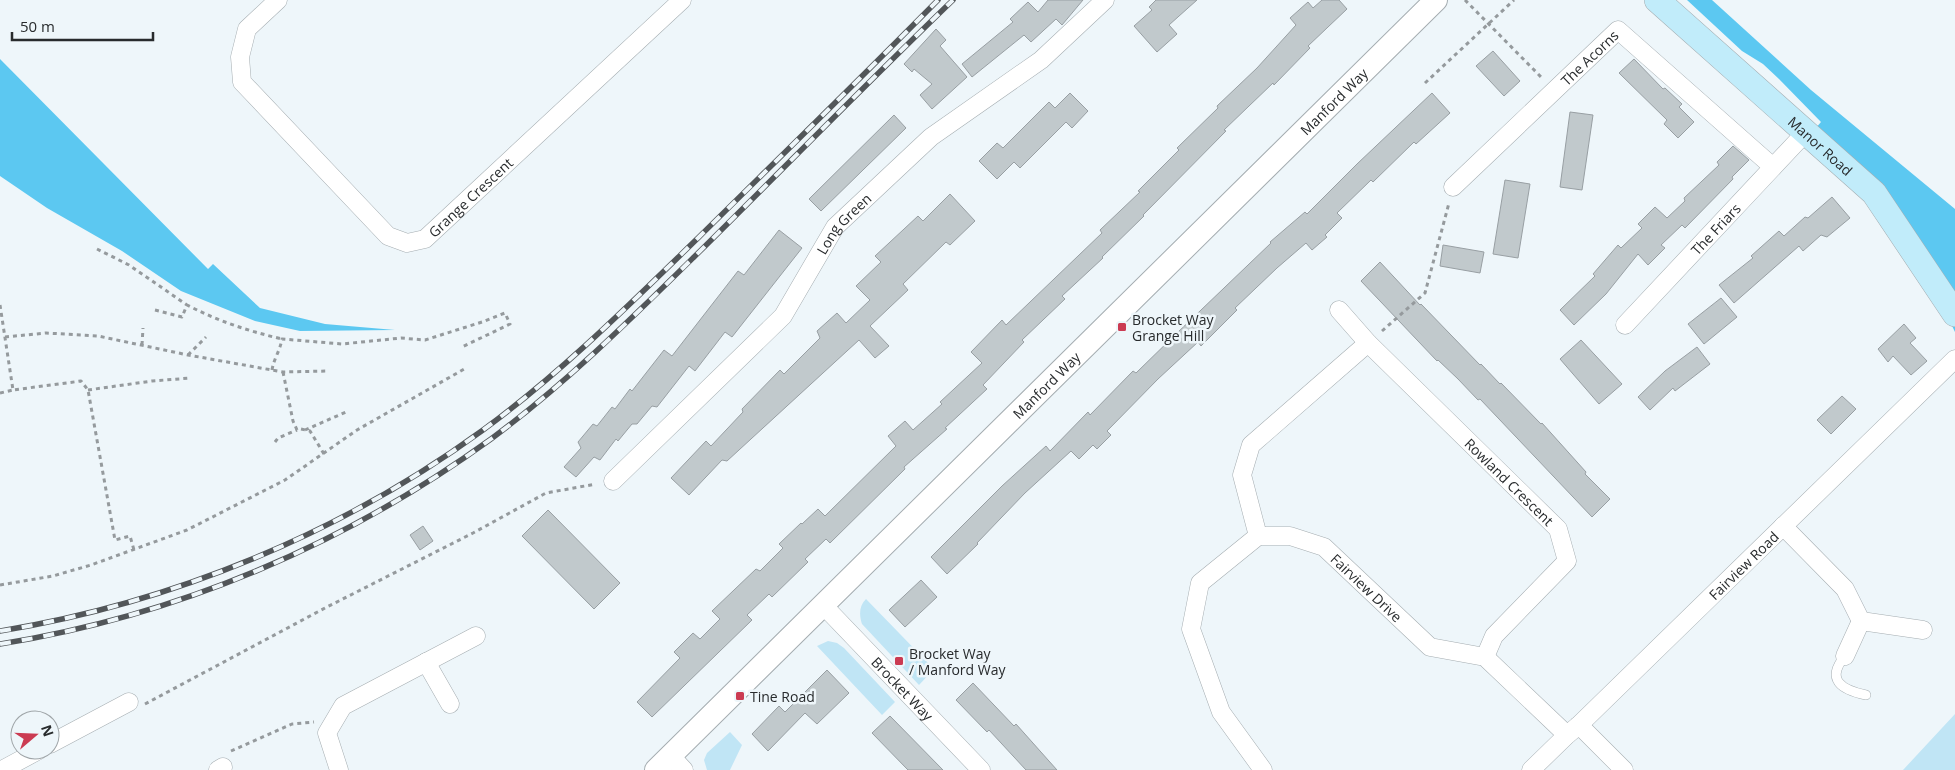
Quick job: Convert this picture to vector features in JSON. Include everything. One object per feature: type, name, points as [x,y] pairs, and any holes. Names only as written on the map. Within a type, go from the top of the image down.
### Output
[{"type":"main road","name":"Manor Road","points":[[1658,0],[1874,193],[1955,314]]},
{"type":"street","name":"Grange Crescent","points":[[278,0],[247,30],[240,57],[242,82],[388,236],[407,243],[426,239],[682,0]]},
{"type":"street","name":"Long Green","points":[[613,480],[783,316],[835,227],[932,137],[1041,60],[1105,0]]},
{"type":"street","name":"Manford Way","points":[[671,765],[824,606],[1436,0]]},
{"type":"street","name":"The Acorns","points":[[1453,187],[1618,30],[1773,167]]},
{"type":"street","name":"The Friars","points":[[1625,325],[1806,132]]},
{"type":"street","name":"Rowland Crescent","points":[[1339,310],[1368,343],[1558,529],[1567,561],[1494,636],[1485,657]]},
{"type":"street","points":[[1263,770],[1221,712],[1191,629],[1200,583],[1258,536],[1242,475],[1251,445],[1368,343]]},
{"type":"street","name":"Fairview Road","points":[[1531,770],[1955,359]]},
{"type":"street","points":[[1783,526],[1845,590],[1861,621]]},
{"type":"street","name":"Fairview Drive","points":[[1258,536],[1290,536],[1324,548],[1430,647],[1485,657]]},
{"type":"street","name":"Brocket Way","points":[[824,606],[981,770]]},
{"type":"street","points":[[1861,621],[1923,630]]},
{"type":"street","points":[[1845,656],[1861,621]]},
{"type":"street","points":[[339,770],[328,733],[343,706],[476,636]]},
{"type":"street","points":[[1485,657],[1624,770]]},
{"type":"street","points":[[426,662],[450,704]]},
{"type":"street","points":[[60,739],[130,702]]},
{"type":"street","points":[[2,770],[20,760]]},
{"type":"lane","points":[[1845,656],[1838,665],[1837,679],[1843,688],[1866,695]]},
{"type":"path","points":[[1465,0],[1554,91]]},
{"type":"path","points":[[1425,83],[1514,0]]},
{"type":"path","points":[[1368,343],[1425,293],[1453,187]]},
{"type":"path","points":[[97,249],[129,265],[187,305],[214,319],[282,339],[342,344],[400,338],[426,340],[505,313],[510,324],[462,347]]},
{"type":"path","points":[[0,305],[13,390]]},
{"type":"path","points":[[155,310],[182,317],[187,305]]},
{"type":"path","points":[[142,345],[143,328]]},
{"type":"path","points":[[5,337],[46,333],[74,333],[283,372],[329,371]]},
{"type":"path","points":[[188,355],[206,336]]},
{"type":"path","points":[[272,370],[282,339]]},
{"type":"path","points":[[0,585],[52,576],[91,565],[187,530],[285,480],[357,430],[466,368]]},
{"type":"path","points":[[283,372],[293,420],[297,430]]},
{"type":"path","points":[[88,390],[152,381],[191,378]]},
{"type":"path","points":[[0,393],[81,381],[88,390],[115,540],[130,536],[134,550]]},
{"type":"path","points":[[304,430],[346,412]]},
{"type":"path","points":[[275,442],[278,438],[297,430],[310,431],[324,454]]},
{"type":"path","points":[[130,702],[146,704],[324,608],[473,533],[546,493],[613,480]]},
{"type":"path","points":[[221,769],[231,751],[292,724],[335,720]]},
{"type":"shaded area","points":[[1687,0],[1712,0],[1811,90],[1955,209],[1955,332],[1903,223],[1815,129],[1821,122],[1763,64],[1742,51]]},
{"type":"shaded area","points":[[0,59],[208,269],[213,264],[260,308],[325,324],[395,330],[300,331],[255,321],[181,291],[122,251],[47,208],[0,176]]},
{"type":"shaded area","points":[[866,599],[934,669],[919,685],[862,624],[860,611]]},
{"type":"shaded area","points":[[828,641],[837,643],[844,648],[895,702],[882,715],[817,646]]},
{"type":"shaded area","points":[[1955,714],[1955,770],[1903,770]]},
{"type":"shaded area","points":[[730,732],[742,745],[730,770],[707,770],[704,760],[707,753]]},
{"type":"building","points":[[1048,0],[1083,0],[1062,25],[1056,19],[1031,42],[1024,35],[972,77],[962,64],[1013,22],[1010,19],[1028,2],[1038,12]]},
{"type":"building","points":[[1156,0],[1197,0],[1169,25],[1177,34],[1157,52],[1134,26],[1152,10],[1149,7]]},
{"type":"building","points":[[1322,0],[1339,0],[1347,9],[1308,46],[1310,48],[1274,85],[1273,83],[1224,130],[1226,131],[1103,258],[1062,296],[1065,299],[1022,340],[1024,342],[983,385],[987,389],[945,428],[947,429],[904,467],[905,469],[830,543],[826,539],[805,559],[808,562],[772,597],[769,594],[747,615],[752,620],[652,717],[637,702],[680,658],[674,652],[693,633],[700,639],[720,619],[712,611],[756,569],[760,571],[783,548],[779,544],[801,523],[818,509],[825,516],[896,446],[888,436],[905,421],[913,430],[942,404],[940,402],[982,363],[971,352],[1002,320],[1006,325],[1102,233],[1100,230],[1140,192],[1138,191],[1179,150],[1177,148],[1257,68],[1296,25],[1290,18],[1308,2],[1313,8]]},
{"type":"building","points":[[936,29],[946,40],[940,46],[967,77],[932,109],[920,95],[932,84],[914,69],[912,72],[904,64]]},
{"type":"building","points":[[1493,51],[1520,81],[1504,96],[1476,66]]},
{"type":"building","points":[[1634,59],[1663,89],[1665,88],[1682,104],[1679,107],[1694,122],[1678,138],[1664,124],[1667,120],[1619,73]]},
{"type":"building","points":[[1070,93],[1088,111],[1072,128],[1066,122],[1020,168],[1014,162],[997,179],[979,161],[997,143],[1003,148],[1049,102],[1055,108]]},
{"type":"building","points":[[1432,93],[1450,113],[1416,144],[1414,142],[1373,182],[1371,180],[1337,213],[1342,218],[1325,235],[1327,237],[1312,250],[1306,243],[1277,268],[1235,308],[1237,310],[1201,346],[1198,342],[1158,379],[1107,431],[1111,435],[1097,449],[1093,445],[1079,459],[1071,451],[1025,493],[978,544],[947,574],[931,557],[1002,486],[1046,446],[1050,451],[1088,412],[1090,415],[1133,371],[1136,373],[1270,242],[1305,212],[1307,214]]},
{"type":"building","points":[[1570,112],[1593,115],[1582,190],[1560,187]]},
{"type":"building","points":[[894,115],[906,128],[821,211],[809,199]]},
{"type":"building","points":[[1733,146],[1749,160],[1732,177],[1733,179],[1685,228],[1682,225],[1661,245],[1665,248],[1648,265],[1638,254],[1606,294],[1574,325],[1560,310],[1595,276],[1593,274],[1618,245],[1621,248],[1642,228],[1638,224],[1655,207],[1667,218],[1685,201],[1684,198],[1719,165],[1717,162]]},
{"type":"building","points":[[1505,180],[1530,184],[1518,258],[1493,254]]},
{"type":"building","points":[[950,194],[975,221],[950,245],[946,242],[903,284],[908,290],[870,326],[889,346],[875,358],[859,340],[727,461],[722,460],[689,495],[671,478],[706,441],[711,446],[743,412],[742,409],[780,370],[784,374],[820,338],[817,331],[837,313],[846,323],[870,300],[856,286],[881,262],[875,256],[918,216],[923,221]]},
{"type":"building","points":[[1832,197],[1850,218],[1827,237],[1821,235],[1803,251],[1799,246],[1734,303],[1719,285],[1753,258],[1751,256],[1779,231],[1784,236],[1805,217],[1808,218]]},
{"type":"building","points":[[779,230],[802,248],[732,337],[725,332],[695,371],[689,366],[657,407],[652,406],[637,424],[632,424],[618,441],[616,439],[600,460],[594,457],[576,477],[564,467],[581,448],[578,442],[593,424],[597,426],[612,407],[615,409],[630,389],[632,391],[664,350],[672,356],[738,271],[744,275]]},
{"type":"building","points":[[1443,245],[1484,252],[1480,273],[1440,266]]},
{"type":"building","points":[[1380,262],[1480,365],[1542,423],[1586,472],[1585,474],[1610,499],[1592,517],[1480,399],[1478,400],[1437,361],[1361,281]]},
{"type":"building","points":[[1721,298],[1737,317],[1704,344],[1688,324]]},
{"type":"building","points":[[1904,324],[1916,338],[1910,343],[1927,361],[1911,375],[1893,356],[1888,362],[1878,349]]},
{"type":"building","points":[[1581,340],[1622,384],[1599,404],[1560,359]]},
{"type":"building","points":[[1697,347],[1710,364],[1675,391],[1673,388],[1650,410],[1638,397],[1665,371]]},
{"type":"building","points":[[1842,396],[1856,409],[1831,434],[1817,420]]},
{"type":"building","points":[[548,510],[620,583],[594,609],[522,536]]},
{"type":"building","points":[[423,526],[433,541],[420,550],[410,535]]},
{"type":"building","points":[[921,580],[937,597],[905,627],[889,610]]},
{"type":"building","points":[[827,670],[849,693],[817,724],[805,713],[768,751],[752,734],[779,706],[785,712]]},
{"type":"building","points":[[973,683],[1014,726],[1016,724],[1057,770],[1026,770],[989,730],[987,732],[956,700]]},
{"type":"building","points":[[890,716],[943,770],[908,770],[872,733]]},
{"type":"railway","points":[[0,631],[64,619],[128,602],[191,582],[253,559],[314,531],[372,501],[429,467],[512,408],[567,362],[699,237],[938,0]]},
{"type":"railway","points":[[0,644],[66,631],[131,615],[195,595],[319,543],[436,477],[518,418],[595,352],[693,258],[953,0]]},
{"type":"place","name":"Brocket Way Grange Hill","points":[[1122,327]]},
{"type":"place","name":"Brocket Way / Manford Way","points":[[899,661]]},
{"type":"place","name":"Tine Road","points":[[740,696]]}]
